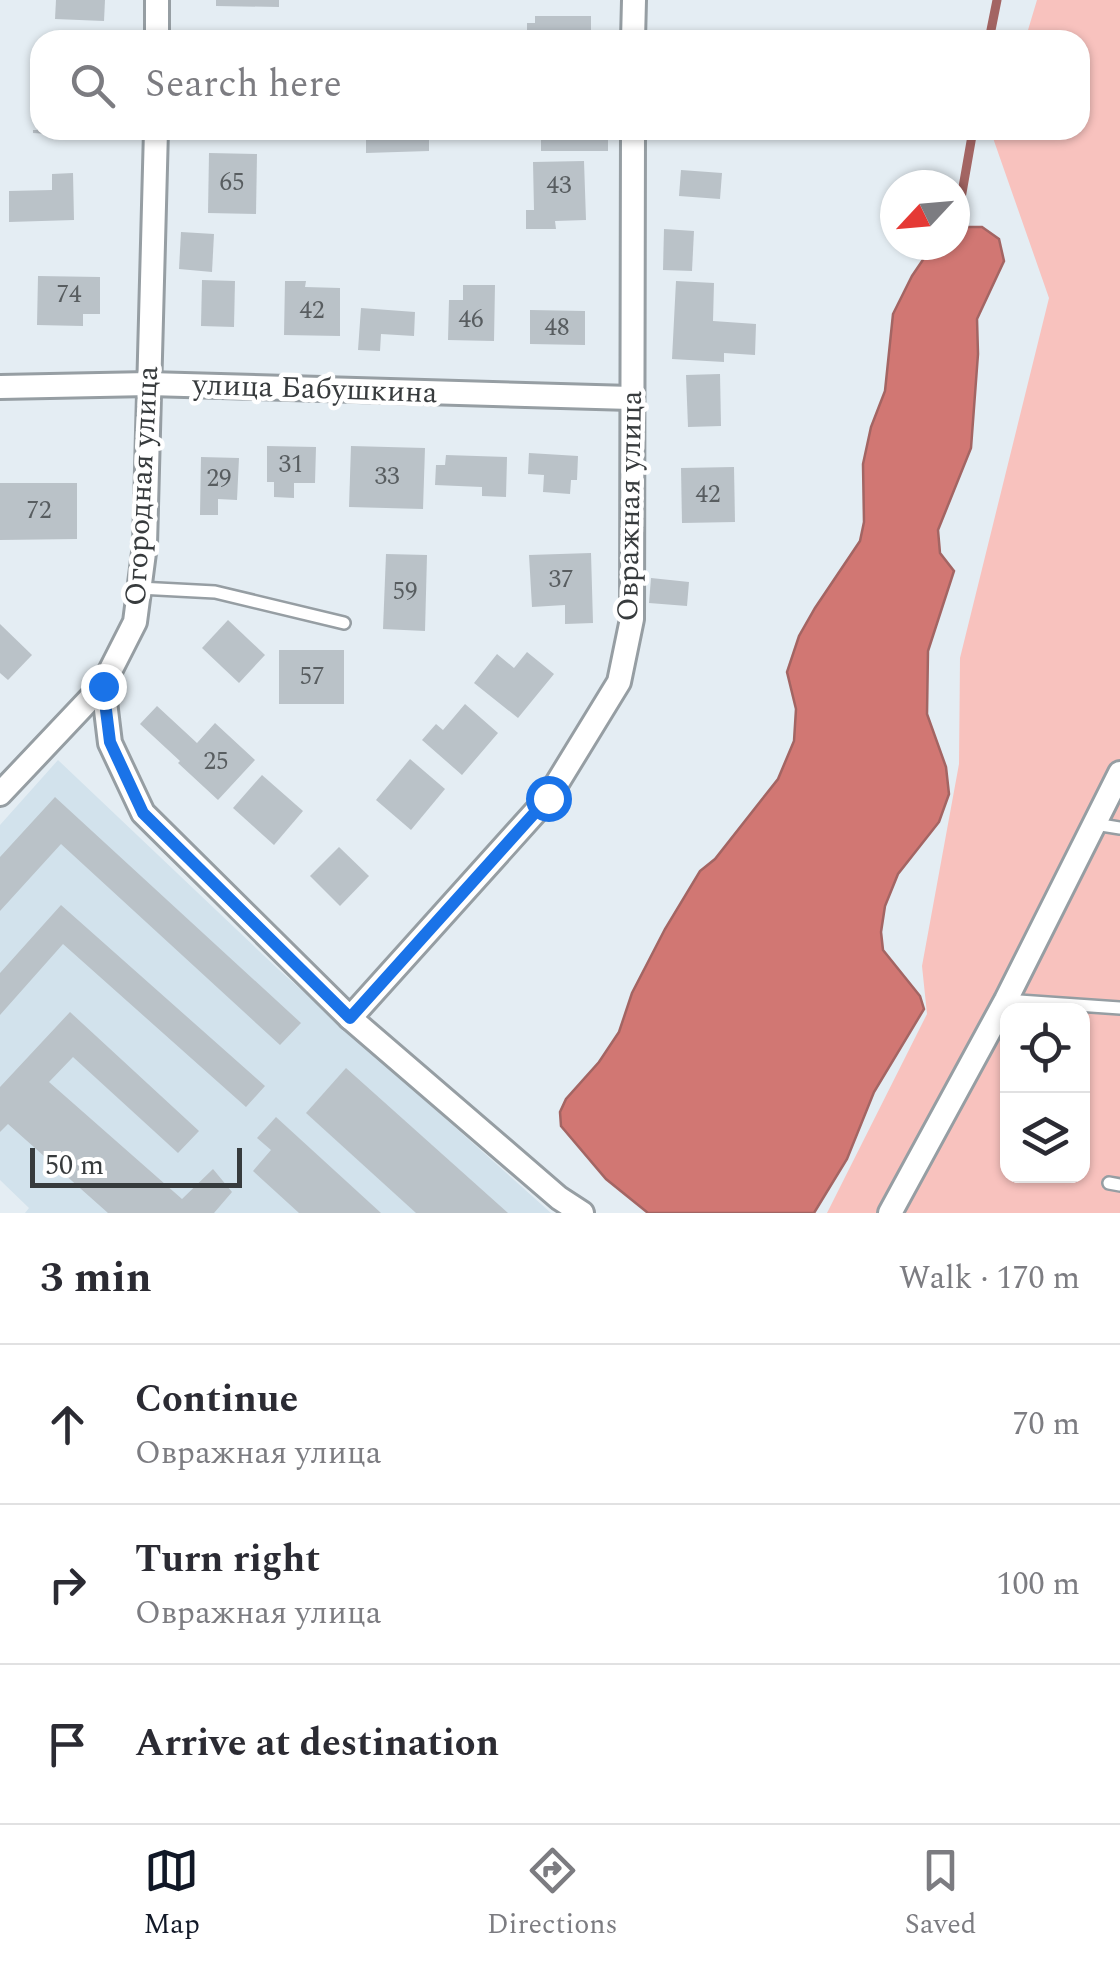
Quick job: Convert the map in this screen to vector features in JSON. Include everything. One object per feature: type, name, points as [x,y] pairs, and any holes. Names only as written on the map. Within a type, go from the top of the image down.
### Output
[{"type":"street","points":[[157,0],[157,30]]},
{"type":"street","points":[[634,0],[634,30]]},
{"type":"street","name":"Огородная улица","points":[[0,794],[103,686],[135,622],[145,545],[156,140]]},
{"type":"street","name":"Овражная улица","points":[[350,1018],[548,798],[619,682],[632,619],[633,140]]},
{"type":"street","name":"улица Бабушкина","points":[[0,387],[149,384],[631,398]]},
{"type":"street","points":[[103,686],[110,742],[143,813],[350,1018],[559,1198],[582,1213]]},
{"type":"street","points":[[890,1213],[1006,1000],[1120,773]]},
{"type":"lane","points":[[140,588],[215,592],[344,623]]},
{"type":"lane","points":[[1094,824],[1120,828]]},
{"type":"lane","points":[[1006,1000],[1120,1008]]},
{"type":"shaded area","points":[[1037,0],[1120,0],[1120,1213],[827,1213],[927,1014],[922,966],[959,764],[960,658],[1049,298],[994,140],[1090,140],[1090,30],[1028,30]]},
{"type":"shaded area","points":[[970,227],[982,227],[999,239],[1004,261],[977,319],[971,448],[938,530],[940,553],[954,571],[928,651],[927,714],[946,767],[949,794],[939,822],[898,874],[885,906],[881,932],[883,950],[920,996],[924,1009],[874,1092],[847,1159],[814,1213],[648,1213],[606,1179],[561,1126],[560,1112],[619,1032],[632,993],[700,871],[715,859],[778,779],[794,741],[796,709],[787,672],[799,636],[860,541],[864,522],[863,464],[871,427],[885,391],[893,314],[923,260],[970,260]]},
{"type":"shaded area","points":[[58,760],[278,969],[551,1213],[25,1213],[29,1208],[0,1180],[0,825]]},
{"type":"building","points":[[56,0],[105,0],[104,21],[55,19]]},
{"type":"building","points":[[216,0],[279,0],[279,7],[216,6]]},
{"type":"building","points":[[535,16],[591,16],[591,30],[527,30],[527,23],[535,23]]},
{"type":"building","points":[[366,140],[429,140],[429,151],[366,153]]},
{"type":"building","points":[[541,140],[608,140],[608,151],[541,151]]},
{"type":"building","points":[[209,153],[257,154],[256,214],[208,213]]},
{"type":"building","points":[[584,161],[586,220],[555,221],[556,229],[526,229],[526,210],[534,210],[533,162]]},
{"type":"building","points":[[681,170],[722,173],[720,199],[679,196]]},
{"type":"building","points":[[73,173],[74,220],[9,222],[9,191],[52,190],[52,174]]},
{"type":"building","points":[[664,229],[694,231],[692,271],[663,270]]},
{"type":"building","points":[[181,232],[214,234],[212,272],[179,269]]},
{"type":"building","points":[[38,276],[100,277],[100,314],[83,314],[83,326],[37,325]]},
{"type":"building","points":[[202,280],[235,281],[234,327],[201,326]]},
{"type":"building","points":[[285,281],[306,281],[305,287],[340,288],[340,336],[284,335]]},
{"type":"building","points":[[676,281],[714,283],[713,321],[756,324],[755,355],[724,353],[724,362],[672,359]]},
{"type":"building","points":[[463,285],[495,285],[494,341],[448,340],[449,300],[463,300]]},
{"type":"building","points":[[361,308],[415,312],[414,336],[381,334],[380,351],[358,350]]},
{"type":"building","points":[[530,310],[585,311],[585,345],[530,344]]},
{"type":"building","points":[[720,374],[721,426],[688,427],[686,375]]},
{"type":"building","points":[[267,446],[316,447],[315,483],[294,483],[294,498],[274,497],[274,482],[267,482]]},
{"type":"building","points":[[351,446],[425,448],[423,509],[349,507]]},
{"type":"building","points":[[529,453],[578,456],[577,480],[571,480],[570,494],[543,492],[544,475],[528,474]]},
{"type":"building","points":[[446,455],[507,457],[506,497],[482,496],[482,487],[435,485],[436,465],[445,465]]},
{"type":"building","points":[[201,457],[239,458],[237,500],[218,499],[218,515],[200,515]]},
{"type":"building","points":[[734,467],[735,522],[682,523],[681,468]]},
{"type":"building","points":[[0,483],[77,483],[77,539],[0,540]]},
{"type":"building","points":[[591,553],[593,623],[565,624],[565,605],[532,607],[529,555]]},
{"type":"building","points":[[386,554],[427,555],[425,631],[383,629]]},
{"type":"building","points":[[651,578],[689,582],[687,606],[649,603]]},
{"type":"building","points":[[228,620],[265,655],[239,683],[202,648]]},
{"type":"building","points":[[0,624],[32,655],[8,680],[0,673]]},
{"type":"building","points":[[279,650],[344,650],[344,704],[279,704]]},
{"type":"building","points":[[527,652],[554,674],[518,718],[474,683],[497,654],[514,668]]},
{"type":"building","points":[[465,704],[498,733],[462,775],[422,740],[436,724],[443,730]]},
{"type":"building","points":[[157,706],[197,743],[215,723],[255,760],[218,800],[140,724]]},
{"type":"building","points":[[410,759],[445,789],[411,830],[376,800]]},
{"type":"building","points":[[262,775],[303,811],[274,845],[233,808]]},
{"type":"building","points":[[55,797],[301,1023],[280,1045],[61,844],[0,911],[0,857]]},
{"type":"building","points":[[339,847],[369,876],[340,906],[310,876]]},
{"type":"building","points":[[61,905],[265,1086],[246,1107],[63,944],[0,1015],[0,973]]},
{"type":"building","points":[[70,1012],[199,1131],[178,1153],[73,1057],[49,1082],[182,1199],[213,1169],[232,1192],[214,1213],[108,1213],[8,1124],[0,1132],[0,1087]]},
{"type":"building","points":[[346,1068],[508,1213],[416,1213],[306,1113]]},
{"type":"building","points":[[276,1117],[381,1213],[299,1213],[253,1171],[271,1150],[257,1138]]},
{"type":"waterway","points":[[991,30],[997,0]]},
{"type":"waterway","points":[[966,170],[971,140]]},
{"type":"route","points":[[103,686],[110,742],[143,813],[350,1018],[548,798]]}]
